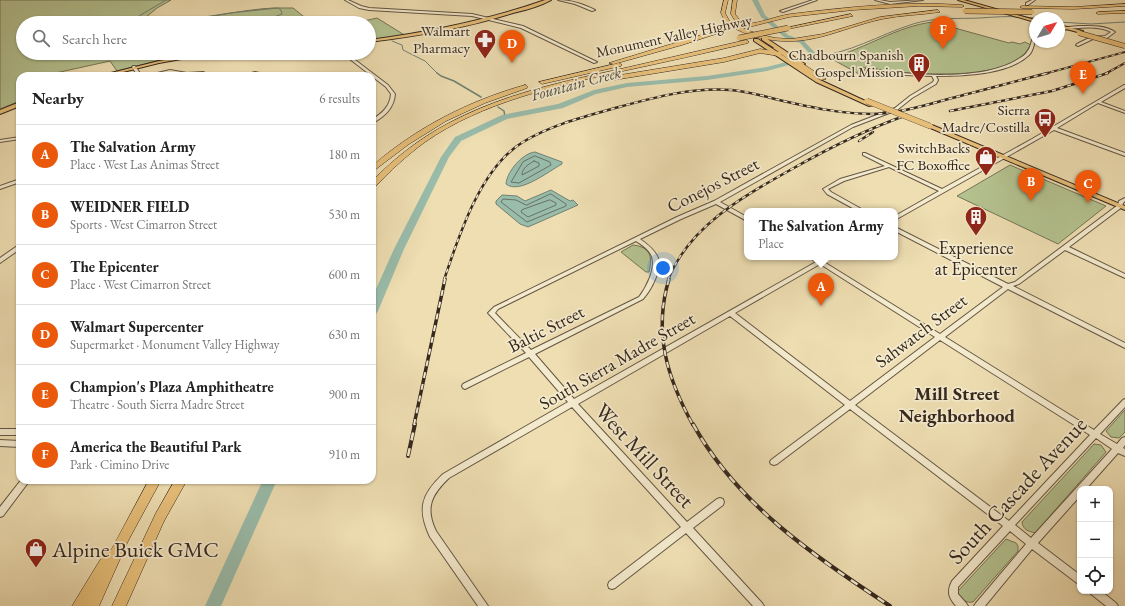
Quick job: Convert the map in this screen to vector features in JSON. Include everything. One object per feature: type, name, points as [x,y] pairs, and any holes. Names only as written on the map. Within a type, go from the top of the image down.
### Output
[{"type":"highway","points":[[574,74],[725,29],[727,26],[723,13],[726,0]]},
{"type":"highway","points":[[735,0],[733,14],[742,25],[758,38],[782,53]]},
{"type":"highway","points":[[742,25],[751,26],[775,18],[879,6],[936,4],[964,8]]},
{"type":"highway","name":"Monument Valley Highway","points":[[376,167],[410,139],[463,110],[510,92],[574,74],[739,38],[876,11],[916,7],[1074,8],[1125,4]]},
{"type":"highway","name":"Monument Valley Highway","points":[[376,181],[398,159],[430,136],[471,114],[510,98],[548,87],[746,42],[870,16],[900,12],[938,11],[964,8],[1081,13],[1125,11]]},
{"type":"highway","points":[[705,36],[731,33],[789,42],[809,40],[879,19],[904,14],[938,11]]},
{"type":"highway","points":[[733,14],[746,20],[762,22]]},
{"type":"highway","points":[[726,19],[735,27],[758,38],[823,79]]},
{"type":"highway","points":[[746,54],[754,49],[758,38],[758,29],[762,22]]},
{"type":"highway","points":[[782,53],[789,42]]},
{"type":"highway","points":[[510,98],[598,81],[728,59],[746,54],[765,51],[782,53]]},
{"type":"highway","points":[[79,606],[153,484]]},
{"type":"highway","points":[[119,606],[160,517],[179,484]]},
{"type":"highway","points":[[92,606],[137,512]]},
{"type":"main road","points":[[376,40],[400,37],[492,19],[549,0]]},
{"type":"main road","points":[[960,0],[1029,18]]},
{"type":"main road","points":[[968,2],[1029,19]]},
{"type":"main road","points":[[1068,28],[1125,45]]},
{"type":"main road","points":[[1065,29],[1125,45]]},
{"type":"main road","points":[[758,38],[782,53],[812,77],[869,103],[988,153],[1002,157],[1122,207]]},
{"type":"main road","points":[[116,72],[174,60]]},
{"type":"main road","points":[[823,79],[869,103]]},
{"type":"main road","points":[[0,112],[16,106]]},
{"type":"street","points":[[346,0],[360,7],[369,9],[464,14],[519,25],[595,62]]},
{"type":"street","points":[[559,0],[576,3],[593,10]]},
{"type":"street","points":[[782,11],[814,0]]},
{"type":"street","points":[[876,0],[888,3],[922,0]]},
{"type":"street","points":[[1027,4],[1034,0]]},
{"type":"street","points":[[1068,28],[1095,27],[1113,32],[1113,34],[1106,37],[1092,38],[1078,45]]},
{"type":"street","points":[[867,70],[934,76],[983,72],[1010,65],[1028,55],[1032,48]]},
{"type":"street","points":[[353,60],[369,72]]},
{"type":"street","points":[[134,67],[137,72]]},
{"type":"street","points":[[165,72],[181,72]]},
{"type":"street","name":"Conejos Street","points":[[492,310],[636,239],[716,202],[852,126],[896,109],[911,97],[935,83],[936,80],[934,76]]},
{"type":"street","points":[[376,77],[388,86],[393,94],[392,104],[376,119]]},
{"type":"street","points":[[898,216],[1125,86]]},
{"type":"street","points":[[1098,102],[1125,112]]},
{"type":"street","points":[[1053,128],[1125,155]]},
{"type":"street","points":[[0,141],[16,139]]},
{"type":"street","points":[[865,154],[942,191]]},
{"type":"street","points":[[857,208],[825,189],[828,186],[889,166]]},
{"type":"street","points":[[0,188],[16,182]]},
{"type":"street","name":"Sahwatch Street","points":[[774,462],[1008,286],[1017,283],[1064,247],[1122,207],[1121,202],[1125,199]]},
{"type":"street","points":[[716,202],[744,216]]},
{"type":"street","points":[[898,230],[1125,346]]},
{"type":"street","name":"Baltic Street","points":[[465,386],[641,298],[650,286],[656,263],[652,253],[636,239]]},
{"type":"street","points":[[1064,247],[1125,276]]},
{"type":"street","points":[[0,262],[16,249]]},
{"type":"street","points":[[817,260],[1125,453]]},
{"type":"street","name":"South Sierra Madre Street","points":[[483,606],[427,523],[425,514],[428,499],[437,484],[446,476],[823,260]]},
{"type":"street","name":"West Mill Street","points":[[492,310],[491,313],[530,353],[574,404],[759,606]]},
{"type":"street","points":[[730,313],[1077,578]]},
{"type":"street","name":"South Cascade Avenue","points":[[963,606],[954,596],[953,588],[955,584],[1125,402]]},
{"type":"street","points":[[0,432],[16,432]]},
{"type":"street","points":[[1085,486],[1125,440]]},
{"type":"street","points":[[0,443],[16,444]]},
{"type":"street","points":[[0,513],[23,484]]},
{"type":"street","points":[[979,606],[1032,543],[1077,494]]},
{"type":"street","points":[[612,585],[720,502]]},
{"type":"street","points":[[1098,594],[1113,606]]},
{"type":"green space","points":[[0,0],[171,0],[157,8],[147,16],[16,16],[16,60],[163,60],[117,71],[110,61],[60,72],[16,72],[16,103],[0,109]]},
{"type":"green space","points":[[273,8],[293,8],[303,16],[214,16]]},
{"type":"green space","points":[[377,18],[406,36],[376,39]]},
{"type":"green space","points":[[933,22],[1009,43],[1012,42],[1020,44],[1025,42],[1029,44],[1029,48],[1022,57],[1010,64],[995,69],[960,74],[908,73],[860,68],[860,70],[865,72],[859,74],[830,58],[920,24]]},
{"type":"green space","points":[[1010,165],[1106,206],[1058,244],[957,196]]},
{"type":"green space","points":[[633,245],[647,250],[649,253],[651,261],[649,272],[646,272],[621,252]]},
{"type":"green space","points":[[1125,410],[1125,432],[1119,438],[1111,437],[1106,431]]},
{"type":"green space","points":[[1094,444],[1101,445],[1106,452],[1035,533],[1026,530],[1023,527],[1022,522]]},
{"type":"green space","points":[[1006,539],[1016,543],[1018,546],[1018,551],[973,602],[968,602],[963,599],[958,594],[958,591]]},
{"type":"water","points":[[535,152],[562,162],[562,164],[534,181],[526,184],[512,187],[506,184],[512,168],[521,159],[530,153]]},
{"type":"water","points":[[551,190],[570,201],[573,200],[578,205],[528,227],[520,224],[496,204],[496,201],[502,195],[517,196],[525,201]]},
{"type":"waterway","points":[[139,16],[166,0]]},
{"type":"waterway","name":"Fountain Creek","points":[[376,302],[399,249],[445,157],[458,139],[505,117],[560,106],[594,92],[627,85],[707,78],[767,69],[812,57],[813,54],[802,42],[786,36],[763,16],[755,0]]},
{"type":"waterway","points":[[211,16],[278,8],[281,10],[282,14],[277,16]]},
{"type":"waterway","points":[[812,57],[839,52],[900,28],[930,20],[1020,17]]},
{"type":"waterway","points":[[1024,17],[1029,17]]},
{"type":"waterway","points":[[1065,22],[1091,24],[1125,22]]},
{"type":"waterway","points":[[392,41],[402,45],[403,50],[425,61],[437,73]]},
{"type":"waterway","points":[[437,73],[481,97]]},
{"type":"waterway","points":[[498,107],[504,111],[505,117]]},
{"type":"waterway","name":"Fountain Creek","points":[[213,606],[268,484]]},
{"type":"railway","points":[[1044,74],[1125,52]]},
{"type":"railway","points":[[1105,74],[1125,63]]},
{"type":"railway","points":[[444,280],[473,204],[495,168],[508,153],[523,142],[546,130],[570,121],[661,96],[689,91],[717,89],[743,91],[826,110],[861,114],[883,113],[923,106],[1048,73]]},
{"type":"railway","points":[[950,111],[1052,91],[1105,74]]},
{"type":"railway","points":[[668,280],[677,261],[689,244],[704,228],[737,202],[774,179],[834,146],[877,126],[907,115]]},
{"type":"railway","points":[[859,141],[873,132]]},
{"type":"railway","points":[[414,425],[445,279]]},
{"type":"railway","points":[[669,279],[664,299],[662,318],[665,354],[676,390],[693,425]]},
{"type":"railway","points":[[408,456],[415,424]]},
{"type":"railway","points":[[693,424],[711,453],[755,504],[806,548],[890,606]]},
{"type":"place","name":"America the Beautiful Park","points":[[943,49]]},
{"type":"place","name":"Walmart Pharmacy","points":[[485,60]]},
{"type":"place","name":"Walmart Supercenter","points":[[512,63]]},
{"type":"place","name":"Chadbourn Spanish Gospel Mission","points":[[919,84]]},
{"type":"place","name":"Champion's Plaza Amphitheatre","points":[[1083,94]]},
{"type":"place","name":"Sierra Madre/Costilla","points":[[1045,138]]},
{"type":"place","name":"SwitchBacks FC Boxoffice","points":[[986,176]]},
{"type":"place","name":"WEIDNER FIELD","points":[[1031,201]]},
{"type":"place","name":"The Epicenter","points":[[1088,203]]},
{"type":"place","name":"Experience at Epicenter","points":[[976,236]]},
{"type":"place","name":"The Salvation Army","points":[[821,306]]},
{"type":"place","name":"Alpine Buick GMC","points":[[36,568]]},
{"type":"district","name":"Mill Street Neighborhood","points":[[957,404]]}]
